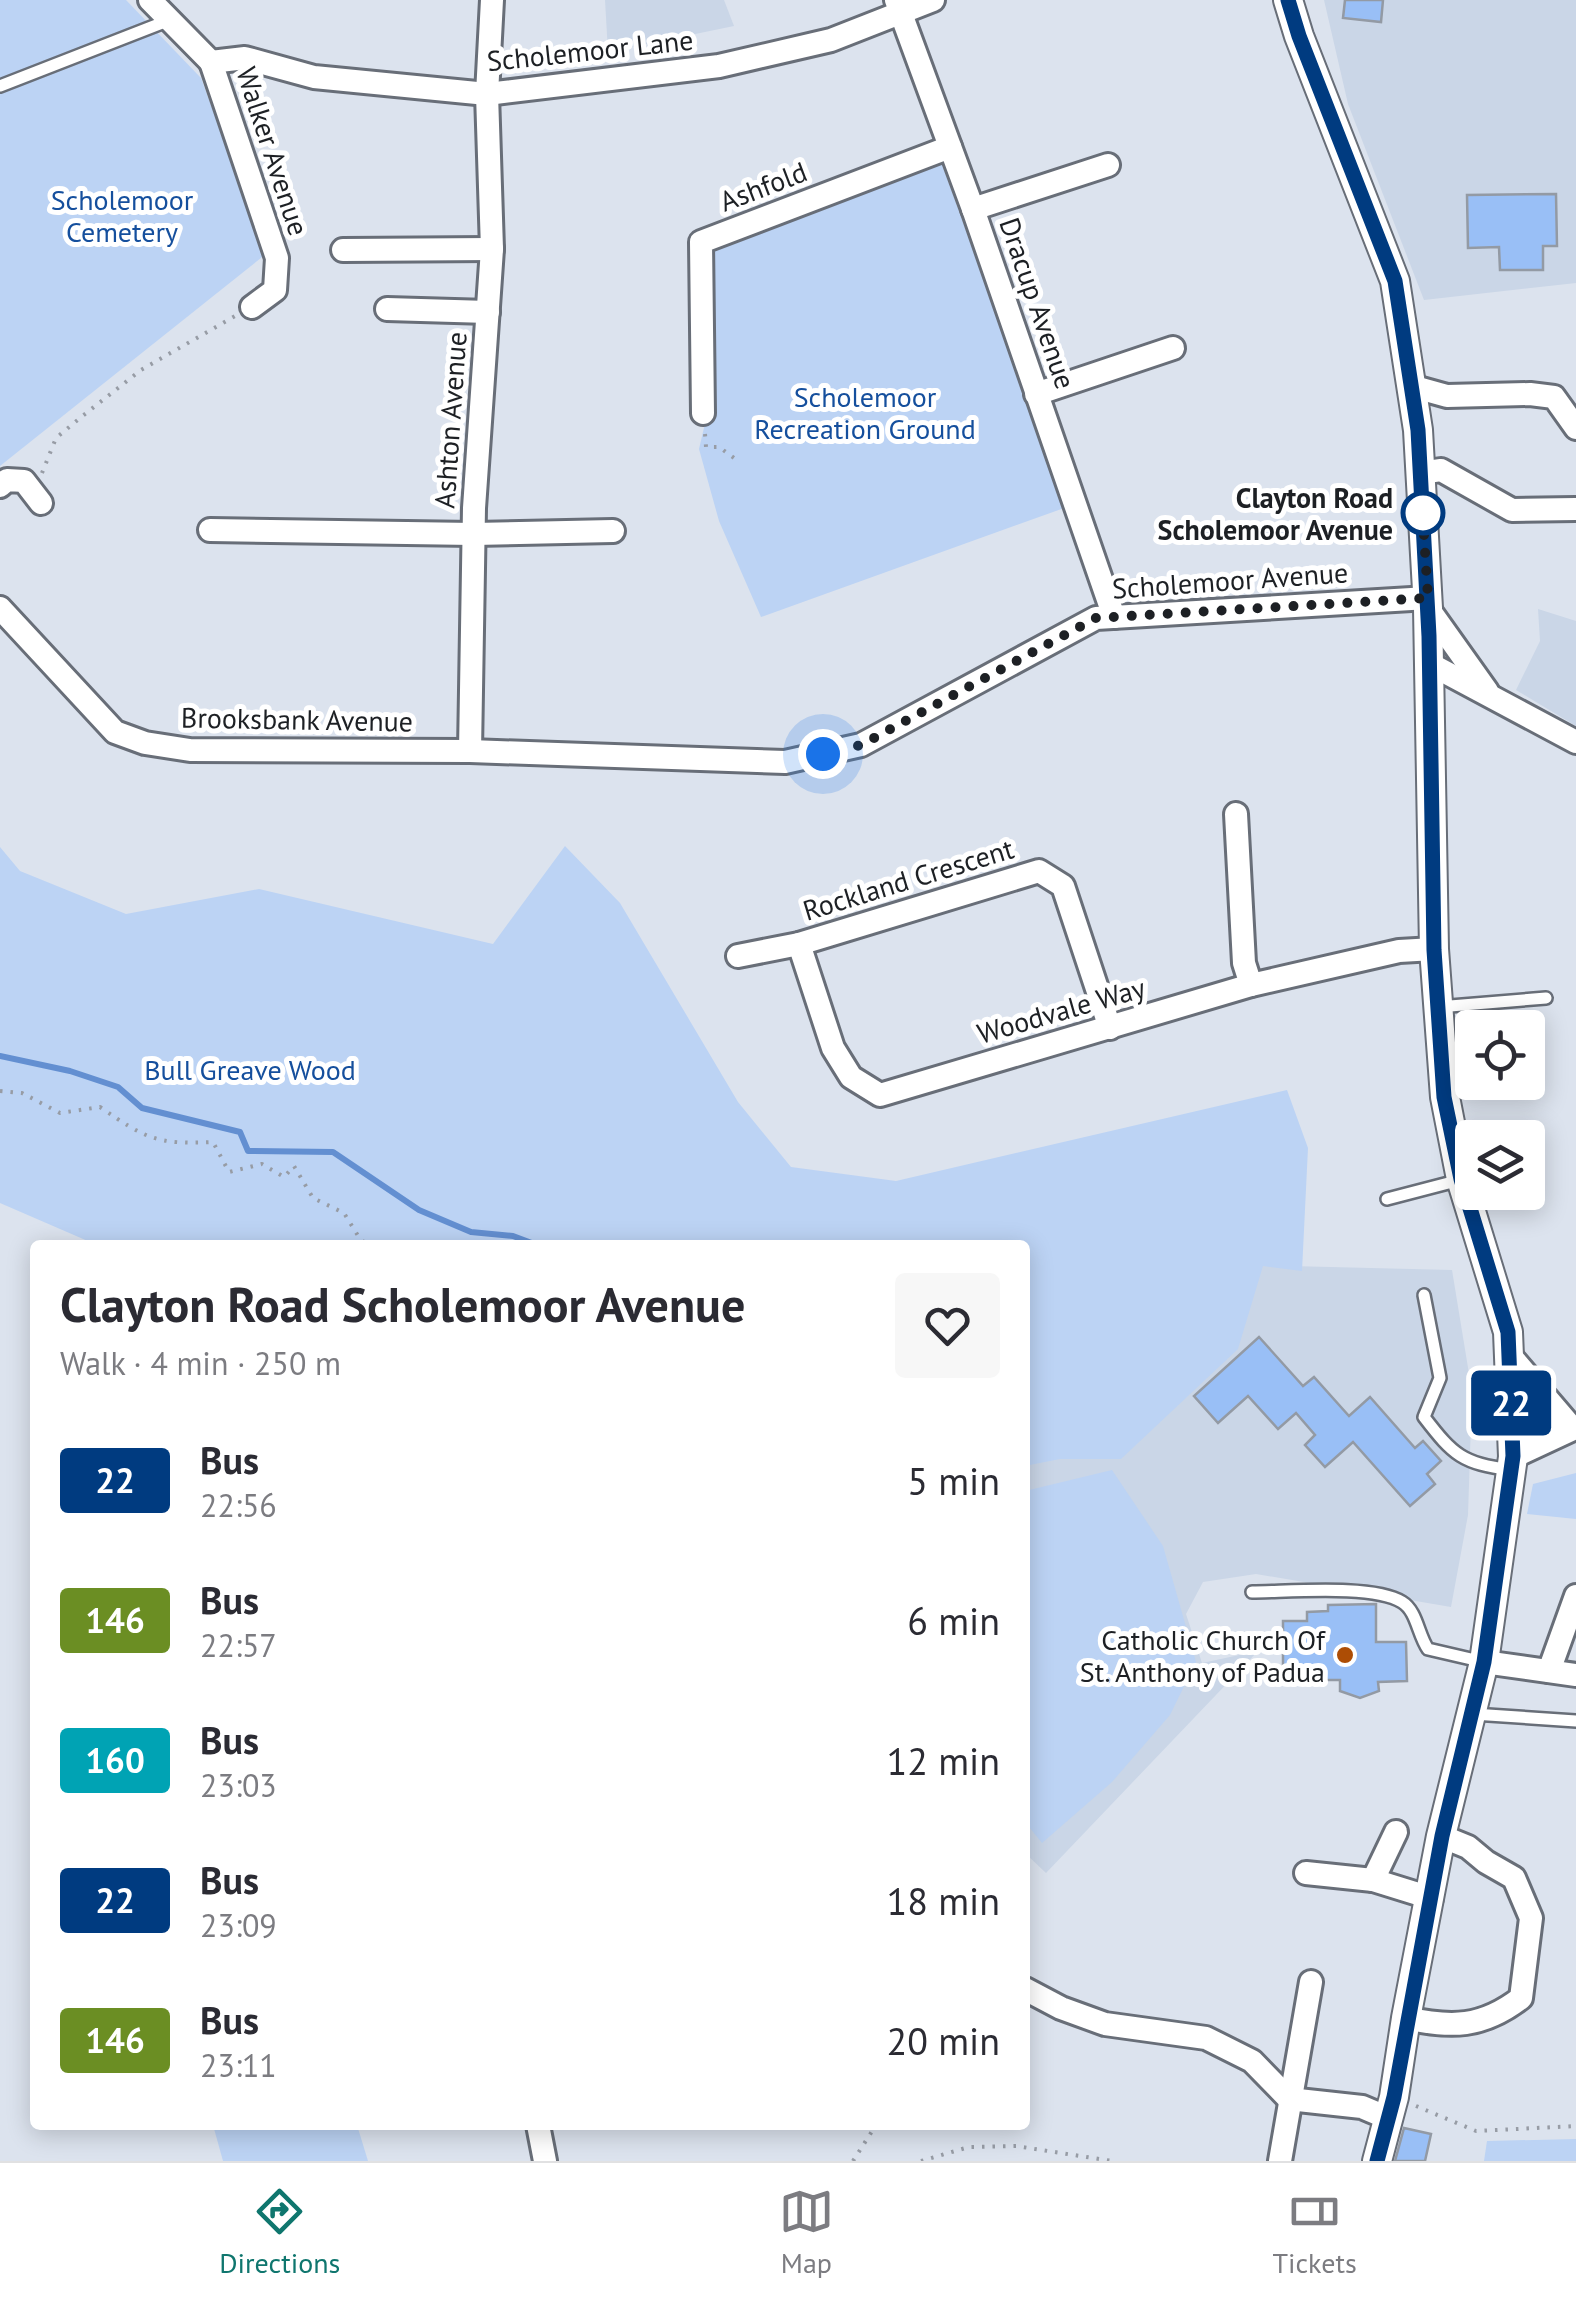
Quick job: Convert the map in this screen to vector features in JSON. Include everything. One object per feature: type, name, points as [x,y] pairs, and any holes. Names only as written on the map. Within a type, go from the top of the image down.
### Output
[{"type":"street","points":[[150,0],[212,62]]},
{"type":"street","name":"Ashton Avenue","points":[[470,751],[474,534],[492,249],[487,94],[492,0]]},
{"type":"street","name":"Scholemoor Lane","points":[[212,62],[246,58],[314,77],[487,94],[719,66],[831,40],[898,6],[933,0]]},
{"type":"street","points":[[1288,0],[1395,281],[1411,386],[1428,603],[1434,950],[1444,1097],[1455,1150]]},
{"type":"street","name":"Dracup Avenue","points":[[898,6],[974,208],[1114,617]]},
{"type":"street","name":"Walker Avenue","points":[[212,62],[277,258],[275,290],[252,307]]},
{"type":"street","name":"Ashfold","points":[[703,413],[701,242],[950,146]]},
{"type":"street","points":[[974,208],[1108,165]]},
{"type":"street","points":[[344,250],[492,249]]},
{"type":"street","points":[[387,309],[488,312]]},
{"type":"street","points":[[1036,394],[1172,348]]},
{"type":"street","points":[[1411,386],[1447,396],[1554,397],[1576,428]]},
{"type":"street","points":[[1420,473],[1441,470],[1512,510],[1576,509]]},
{"type":"street","points":[[0,486],[6,480],[24,480],[41,503]]},
{"type":"street","points":[[210,530],[474,534],[613,531]]},
{"type":"street","points":[[1428,603],[1492,697]]},
{"type":"street","name":"Scholemoor Avenue","points":[[470,751],[785,762],[861,745],[1096,618],[1428,603]]},
{"type":"street","name":"Brooksbank Avenue","points":[[0,608],[116,732],[145,743],[190,750],[470,751]]},
{"type":"street","points":[[1430,664],[1576,742]]},
{"type":"street","points":[[1236,814],[1244,963],[1252,985]]},
{"type":"street","name":"Rockland Crescent","points":[[738,956],[799,944],[1038,870],[1063,886],[1110,1028]]},
{"type":"street","name":"Woodvale Way","points":[[799,944],[834,1048],[851,1077],[880,1095],[1252,985],[1398,951],[1434,950]]},
{"type":"street","points":[[1377,2161],[1442,1836],[1484,1662],[1512,1463],[1508,1332],[1471,1210]]},
{"type":"street","points":[[1508,1352],[1574,1429],[1512,1463]]},
{"type":"street","points":[[1549,1671],[1576,1596]]},
{"type":"street","points":[[1484,1662],[1576,1675]]},
{"type":"street","points":[[1373,1880],[1396,1832]]},
{"type":"street","points":[[1406,2018],[1445,2026],[1490,2018],[1521,1998],[1530,1918],[1514,1878],[1468,1847],[1442,1836]]},
{"type":"street","points":[[1306,1873],[1373,1880],[1431,1898]]},
{"type":"street","points":[[1280,2161],[1311,1982]]},
{"type":"street","points":[[1030,1991],[1061,2008],[1105,2024],[1206,2038],[1252,2061],[1289,2099],[1390,2107]]},
{"type":"street","points":[[539,2130],[545,2161]]},
{"type":"lane","points":[[0,86],[168,21]]},
{"type":"lane","points":[[1438,1006],[1546,998]]},
{"type":"lane","points":[[1387,1199],[1455,1181]]},
{"type":"lane","points":[[1424,1295],[1440,1378],[1424,1417],[1452,1453],[1474,1465],[1512,1463]]},
{"type":"lane","points":[[1252,1592],[1384,1595],[1404,1602],[1428,1649],[1484,1662]]},
{"type":"lane","points":[[1473,1714],[1576,1721]]},
{"type":"path","points":[[24,480],[44,472],[56,438],[141,370],[252,307]]},
{"type":"path","points":[[703,413],[706,447],[719,447],[738,461]]},
{"type":"path","points":[[0,1090],[22,1092],[60,1113],[100,1107],[142,1136],[179,1144],[213,1142],[229,1172],[262,1164],[284,1176],[294,1166],[314,1198],[344,1212],[361,1240]]},
{"type":"path","points":[[1390,2107],[1476,2131],[1576,2126]]},
{"type":"path","points":[[853,2161],[873,2130]]},
{"type":"path","points":[[921,2161],[970,2147],[1016,2146],[1112,2161]]},
{"type":"shaded area","points":[[605,0],[724,0],[734,26],[608,52]]},
{"type":"shaded area","points":[[1324,0],[1576,0],[1576,283],[1424,300],[1348,104]]},
{"type":"shaded area","points":[[1538,609],[1576,621],[1576,726],[1516,690],[1540,641]]},
{"type":"shaded area","points":[[1254,1265],[1452,1270],[1472,1392],[1468,1515],[1451,1607],[1256,1574],[1203,1582],[1186,1614],[1202,1663],[1258,1651],[1046,1873],[1030,1858],[1030,1452]]},
{"type":"green space","name":"Scholemoor Cemetery","points":[[0,0],[126,0],[201,78],[266,254],[0,466]]},
{"type":"green space","name":"Scholemoor Recreation Ground","points":[[939,156],[1067,507],[761,617],[719,521],[699,449],[707,415],[706,243]]},
{"type":"green space","name":"Bull Greave Wood","points":[[565,846],[620,903],[738,1102],[791,1167],[896,1181],[1287,1090],[1308,1148],[1302,1271],[1263,1266],[1238,1349],[1121,1459],[1060,1459],[1030,1465],[1030,1240],[85,1240],[0,1203],[0,847],[20,871],[126,914],[259,889],[493,944]]},
{"type":"green space","points":[[1112,1470],[1163,1546],[1196,1662],[1170,1715],[1112,1782],[1042,1843],[1030,1828],[1030,1490]]},
{"type":"green space","points":[[1576,1473],[1576,1519],[1527,1514],[1533,1484]]},
{"type":"green space","points":[[214,2130],[359,2130],[368,2161],[223,2161]]},
{"type":"green space","points":[[1576,2139],[1576,2161],[1484,2161],[1487,2141]]},
{"type":"building","points":[[1345,0],[1383,0],[1381,22],[1343,18]]},
{"type":"building","points":[[1556,194],[1557,246],[1543,246],[1543,270],[1500,270],[1499,247],[1468,248],[1467,195]]},
{"type":"building","points":[[1259,1337],[1303,1386],[1314,1377],[1349,1416],[1370,1397],[1415,1448],[1423,1441],[1441,1461],[1427,1474],[1435,1484],[1410,1506],[1353,1442],[1325,1467],[1305,1445],[1315,1435],[1296,1413],[1278,1429],[1248,1396],[1218,1423],[1194,1396]]},
{"type":"building","name":"Catholic Church Of St. Anthony of Padua","points":[[1376,1604],[1376,1642],[1406,1642],[1407,1681],[1378,1682],[1379,1691],[1360,1698],[1340,1691],[1340,1680],[1301,1680],[1301,1668],[1283,1668],[1283,1621],[1307,1621],[1307,1612],[1328,1611],[1328,1605]]},
{"type":"building","points":[[1404,2128],[1431,2134],[1425,2161],[1395,2161]]},
{"type":"waterway","points":[[0,1056],[70,1071],[118,1087],[142,1108],[240,1132],[248,1151],[333,1152],[419,1210],[471,1232],[524,1240]]},
{"type":"bus line","name":"22","points":[[1288,0],[1395,281],[1418,430],[1428,598],[1434,950],[1444,1097],[1461,1179],[1508,1332],[1513,1456],[1484,1662],[1442,1836],[1394,2097],[1377,2161]]},
{"type":"place","name":"Clayton Road Scholemoor Avenue","points":[[1423,513]]},
{"type":"place","name":"Catholic Church Of St. Anthony of Padua","points":[[1345,1655]]},
{"type":"route","points":[[823,754],[861,745],[1096,618],[1428,598],[1422,504],[1423,513]]}]
